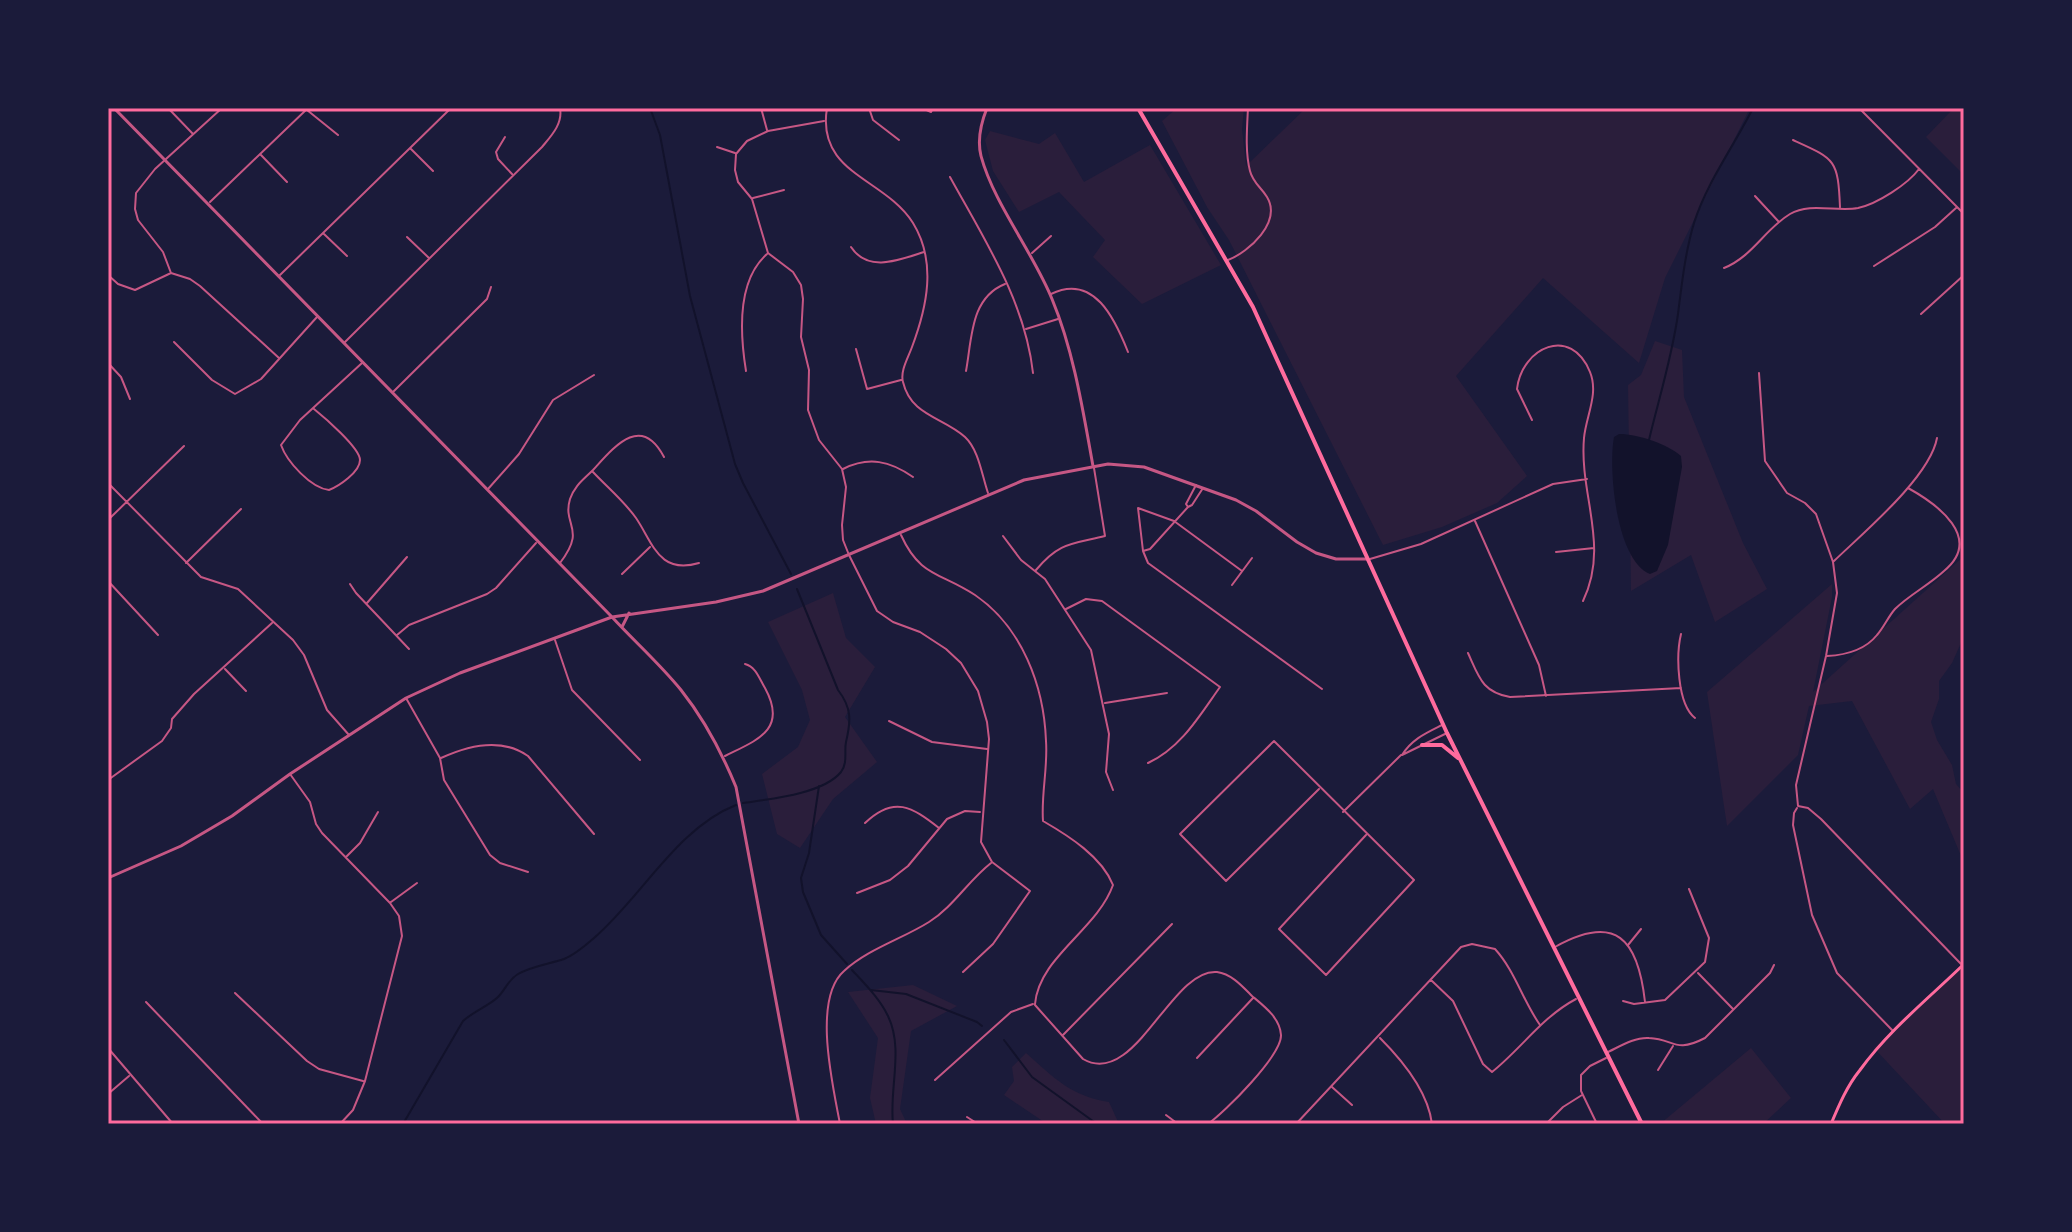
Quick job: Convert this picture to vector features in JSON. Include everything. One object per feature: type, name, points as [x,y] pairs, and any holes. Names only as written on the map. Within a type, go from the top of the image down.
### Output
[{"type":"main road","points":[[1138,108],[1253,307],[1443,725],[1642,1124]]},
{"type":"main road","points":[[1422,745],[1442,745],[1460,760]]},
{"type":"main road","points":[[1831,1124],[1846,1090],[1861,1068],[1963,965]]},
{"type":"street","points":[[114,108],[680,689],[724,757],[736,787],[799,1124]]},
{"type":"street","points":[[168,108],[194,135]]},
{"type":"street","points":[[171,273],[163,252],[138,220],[135,200],[143,182],[222,108]]},
{"type":"street","points":[[279,276],[451,108]]},
{"type":"street","points":[[344,343],[555,132],[560,108]]},
{"type":"street","points":[[761,108],[768,131]]},
{"type":"street","points":[[827,108],[824,121],[830,146],[845,166],[902,207],[915,225],[925,252],[927,298],[902,379],[914,405],[965,437],[972,446],[989,495]]},
{"type":"street","points":[[869,108],[873,120],[899,140]]},
{"type":"street","points":[[922,108],[931,112],[933,108]]},
{"type":"street","points":[[987,108],[979,137],[980,152],[988,177],[1031,254],[1059,318],[1073,366],[1105,536],[1061,546],[1050,553],[1036,570]]},
{"type":"street","points":[[1227,261],[1253,244],[1263,231],[1270,211],[1268,199],[1253,181],[1249,165],[1248,108]]},
{"type":"street","points":[[1859,108],[1964,214]]},
{"type":"street","points":[[209,203],[307,109],[338,135]]},
{"type":"street","points":[[824,121],[768,131],[747,141],[736,154],[735,170],[738,182],[752,199],[768,253],[793,272],[801,285],[801,337],[809,370],[808,410],[819,440],[842,469],[846,487],[843,540],[849,555],[872,604],[883,617],[934,640],[961,663],[984,705],[988,749],[981,842],[992,862],[1030,891],[993,944],[963,972]]},
{"type":"street","points":[[505,137],[496,152],[498,159],[513,175]]},
{"type":"street","points":[[1793,140],[1821,153],[1835,166],[1840,208]]},
{"type":"street","points":[[717,147],[736,154]]},
{"type":"street","points":[[410,148],[433,171]]},
{"type":"street","points":[[260,155],[287,182]]},
{"type":"street","points":[[1724,268],[1739,262],[1791,213],[1805,209],[1858,208],[1905,184],[1919,169]]},
{"type":"street","points":[[950,177],[1006,283],[1024,330],[1033,373]]},
{"type":"street","points":[[752,199],[784,190]]},
{"type":"street","points":[[1755,196],[1780,223]]},
{"type":"street","points":[[1874,266],[1935,227],[1957,207]]},
{"type":"street","points":[[324,233],[347,256]]},
{"type":"street","points":[[1031,254],[1051,236]]},
{"type":"street","points":[[407,237],[430,259]]},
{"type":"street","points":[[851,247],[856,254],[879,264],[925,252]]},
{"type":"street","points":[[746,371],[742,345],[744,296],[757,262],[768,253]]},
{"type":"street","points":[[108,275],[118,284],[135,290],[171,273],[190,279],[279,358]]},
{"type":"street","points":[[1921,314],[1964,275]]},
{"type":"street","points":[[966,371],[978,307],[991,289],[1006,283]]},
{"type":"street","points":[[392,392],[487,299],[491,287]]},
{"type":"street","points":[[1050,294],[1075,287],[1091,293],[1114,324],[1128,352]]},
{"type":"street","points":[[174,342],[212,380],[235,394],[261,379],[318,316]]},
{"type":"street","points":[[1024,330],[1059,318]]},
{"type":"street","points":[[1532,420],[1517,389],[1523,368],[1549,345],[1568,347],[1585,362],[1593,384],[1584,437],[1595,547],[1594,573],[1583,601]]},
{"type":"street","points":[[856,349],[867,389],[902,379]]},
{"type":"street","points":[[314,409],[355,449],[360,459],[359,465],[349,476],[329,490],[311,482],[286,455],[281,445],[286,436],[314,409],[363,362]]},
{"type":"street","points":[[108,363],[121,377],[130,399]]},
{"type":"street","points":[[1759,373],[1763,447],[1768,468],[1787,493],[1805,503],[1816,514],[1833,562],[1837,593],[1796,785],[1798,806],[1793,825],[1812,915],[1837,973],[1894,1032]]},
{"type":"street","points":[[487,489],[519,454],[553,400],[594,375]]},
{"type":"street","points":[[559,564],[570,550],[574,538],[568,506],[577,484],[615,446],[628,438],[640,435],[656,444],[664,457]]},
{"type":"street","points":[[1833,562],[1908,488],[1935,451],[1937,438]]},
{"type":"street","points":[[108,520],[184,446]]},
{"type":"street","points":[[842,469],[859,462],[880,461],[895,465],[913,477]]},
{"type":"street","points":[[108,878],[181,846],[232,816],[406,698],[460,673],[612,617],[716,602],[763,591],[1024,480],[1108,464],[1144,467],[1196,484],[1256,511],[1316,553],[1336,559],[1369,559],[1421,544],[1553,484],[1587,479]]},
{"type":"street","points":[[592,471],[637,519],[651,546],[662,559],[687,567],[699,563]]},
{"type":"street","points":[[108,483],[201,577],[238,589],[293,640],[304,655],[327,710],[349,735]]},
{"type":"street","points":[[1188,507],[1186,504],[1196,484]]},
{"type":"street","points":[[1143,551],[1150,549],[1192,505],[1203,487]]},
{"type":"street","points":[[1826,656],[1854,652],[1870,642],[1894,610],[1947,570],[1956,559],[1959,538],[1955,525],[1908,488]]},
{"type":"street","points":[[1242,571],[1174,521],[1138,508],[1143,551],[1148,563],[1322,689]]},
{"type":"street","points":[[186,564],[241,509]]},
{"type":"street","points":[[1474,520],[1539,665],[1546,696]]},
{"type":"street","points":[[900,534],[914,560],[979,598],[1018,640],[1035,676],[1045,722],[1047,742],[1043,821],[1095,859],[1113,885],[1099,912],[1038,984],[1035,1004],[1090,1063],[1110,1064],[1126,1052],[1199,976],[1211,972],[1223,973],[1237,982],[1278,1024],[1281,1035],[1279,1047],[1270,1060],[1208,1124]]},
{"type":"street","points":[[1003,536],[1021,560],[1036,570],[1066,609],[1091,650],[1109,734],[1106,772],[1113,790]]},
{"type":"street","points":[[397,635],[409,625],[487,594],[537,542]]},
{"type":"street","points":[[622,574],[651,546]]},
{"type":"street","points":[[1556,552],[1595,547]]},
{"type":"street","points":[[366,604],[407,557]]},
{"type":"street","points":[[1232,585],[1252,558]]},
{"type":"street","points":[[108,581],[158,635]]},
{"type":"street","points":[[350,584],[409,649]]},
{"type":"street","points":[[1066,609],[1086,599],[1102,601],[1220,687],[1187,733],[1164,756],[1148,763]]},
{"type":"street","points":[[622,628],[629,613]]},
{"type":"street","points":[[108,780],[162,741],[171,728],[172,719],[194,694],[273,622]]},
{"type":"street","points":[[1681,634],[1678,657],[1681,688],[1684,705],[1695,718]]},
{"type":"street","points":[[554,638],[572,690],[640,760]]},
{"type":"street","points":[[1468,653],[1485,687],[1496,695],[1527,698],[1681,688]]},
{"type":"street","points":[[724,757],[761,738],[771,724],[774,711],[756,671],[745,664]]},
{"type":"street","points":[[224,668],[246,691]]},
{"type":"street","points":[[1102,703],[1167,693]]},
{"type":"street","points":[[406,698],[440,758],[444,780],[490,855],[500,863],[528,872]]},
{"type":"street","points":[[889,721],[932,742],[988,749]]},
{"type":"street","points":[[1343,812],[1419,737],[1443,725]]},
{"type":"street","points":[[1402,755],[1447,733]]},
{"type":"street","points":[[1319,789],[1226,881],[1180,834],[1274,741],[1414,880],[1326,975],[1279,929],[1366,835]]},
{"type":"street","points":[[440,758],[474,746],[506,745],[518,749],[528,756],[594,834]]},
{"type":"street","points":[[290,774],[310,802],[322,833],[399,916],[402,936],[365,1081],[353,1110],[340,1124]]},
{"type":"street","points":[[865,823],[887,806],[906,807],[940,829]]},
{"type":"street","points":[[1798,806],[1808,808],[1834,832],[1963,965]]},
{"type":"street","points":[[345,858],[360,843],[378,812]]},
{"type":"street","points":[[857,893],[890,880],[908,866],[947,819],[957,813],[981,812]]},
{"type":"street","points":[[840,1124],[831,1072],[827,1010],[834,984],[844,971],[861,959],[943,912],[992,862]]},
{"type":"street","points":[[390,903],[417,883]]},
{"type":"street","points":[[1623,1001],[1645,1003],[1665,1000],[1705,962],[1709,938],[1689,889]]},
{"type":"street","points":[[1062,1036],[1172,924]]},
{"type":"street","points":[[1628,946],[1641,929]]},
{"type":"street","points":[[1553,948],[1579,934],[1592,931],[1615,936],[1628,946],[1639,963],[1645,1003]]},
{"type":"street","points":[[1296,1124],[1461,947],[1472,944],[1495,949],[1509,966],[1528,1008],[1540,1025]]},
{"type":"street","points":[[1597,1124],[1583,1094],[1581,1075],[1590,1066],[1606,1055],[1644,1038],[1689,1046],[1705,1038],[1770,973],[1774,965]]},
{"type":"street","points":[[1696,971],[1733,1010]]},
{"type":"street","points":[[1430,979],[1438,983],[1453,1001],[1483,1064],[1492,1072],[1540,1025],[1577,998]]},
{"type":"street","points":[[235,993],[307,1061],[319,1069],[365,1081]]},
{"type":"street","points":[[1197,1058],[1254,997]]},
{"type":"street","points":[[146,1002],[263,1124]]},
{"type":"street","points":[[935,1080],[1011,1012],[1035,1004]]},
{"type":"street","points":[[1378,1036],[1403,1060],[1430,1111],[1432,1124]]},
{"type":"street","points":[[1658,1070],[1674,1045]]},
{"type":"street","points":[[108,1048],[173,1124]]},
{"type":"street","points":[[108,1094],[130,1075]]},
{"type":"street","points":[[1332,1086],[1352,1105]]},
{"type":"street","points":[[1546,1124],[1583,1094]]},
{"type":"street","points":[[1166,1115],[1178,1124]]},
{"type":"street","points":[[967,1117],[978,1124]]},
{"type":"shaded area","points":[[1177,108],[1244,108],[1242,129],[1246,166],[1306,108],[1750,108],[1665,278],[1639,363],[1543,278],[1456,376],[1527,476],[1497,503],[1442,527],[1383,545],[1229,240],[1207,207],[1162,121]]},
{"type":"shaded area","points":[[1954,108],[1964,108],[1964,175],[1926,137]]},
{"type":"shaded area","points":[[990,131],[1039,144],[1055,133],[1084,182],[1150,145],[1221,265],[1142,304],[1093,257],[1105,240],[1059,192],[1019,212],[993,171],[985,140]]},
{"type":"shaded area","points":[[1655,341],[1682,350],[1684,397],[1743,543],[1767,589],[1715,622],[1691,555],[1631,591],[1628,385],[1641,375]]},
{"type":"shaded area","points":[[1619,434],[1652,440],[1681,456],[1682,467],[1668,545],[1657,571],[1650,574],[1638,566],[1629,551],[1617,512],[1612,451],[1614,437]]},
{"type":"shaded area","points":[[1964,556],[1964,636],[1952,663],[1939,681],[1939,699],[1931,722],[1937,740],[1952,765],[1956,784],[1964,793],[1964,863],[1933,789],[1910,809],[1852,701],[1809,706],[1798,755],[1727,826],[1707,692],[1832,584],[1813,692]]},
{"type":"shaded area","points":[[833,593],[846,638],[875,667],[845,717],[877,762],[833,799],[800,848],[777,834],[762,774],[798,747],[810,720],[802,690],[768,622]]},
{"type":"shaded area","points":[[1964,965],[1964,1124],[1945,1124],[1874,1048]]},
{"type":"shaded area","points":[[913,985],[957,1006],[911,1031],[900,1109],[907,1124],[876,1124],[870,1098],[878,1038],[848,992]]},
{"type":"shaded area","points":[[1751,1048],[1791,1098],[1763,1124],[1660,1124]]},
{"type":"shaded area","points":[[1026,1053],[1073,1090],[1109,1102],[1119,1124],[1047,1124],[1004,1095],[1014,1081],[1012,1067]]},
{"type":"waterway","points":[[650,108],[660,135],[690,296],[735,464],[791,574]]},
{"type":"waterway","points":[[1649,440],[1672,346],[1694,223],[1713,179],[1753,108]]},
{"type":"waterway","points":[[743,803],[822,786],[841,772],[844,765],[848,709],[797,589]]},
{"type":"waterway","points":[[819,786],[809,853],[801,878],[803,892],[821,935],[847,964]]},
{"type":"waterway","points":[[403,1124],[463,1021],[495,1000],[518,974],[564,959],[584,947],[696,830],[736,805]]},
{"type":"waterway","points":[[852,970],[881,1004],[893,1029],[896,1055],[893,1124]]},
{"type":"waterway","points":[[871,990],[906,994],[982,1026]]},
{"type":"waterway","points":[[1004,1040],[1032,1077],[1097,1124]]}]
